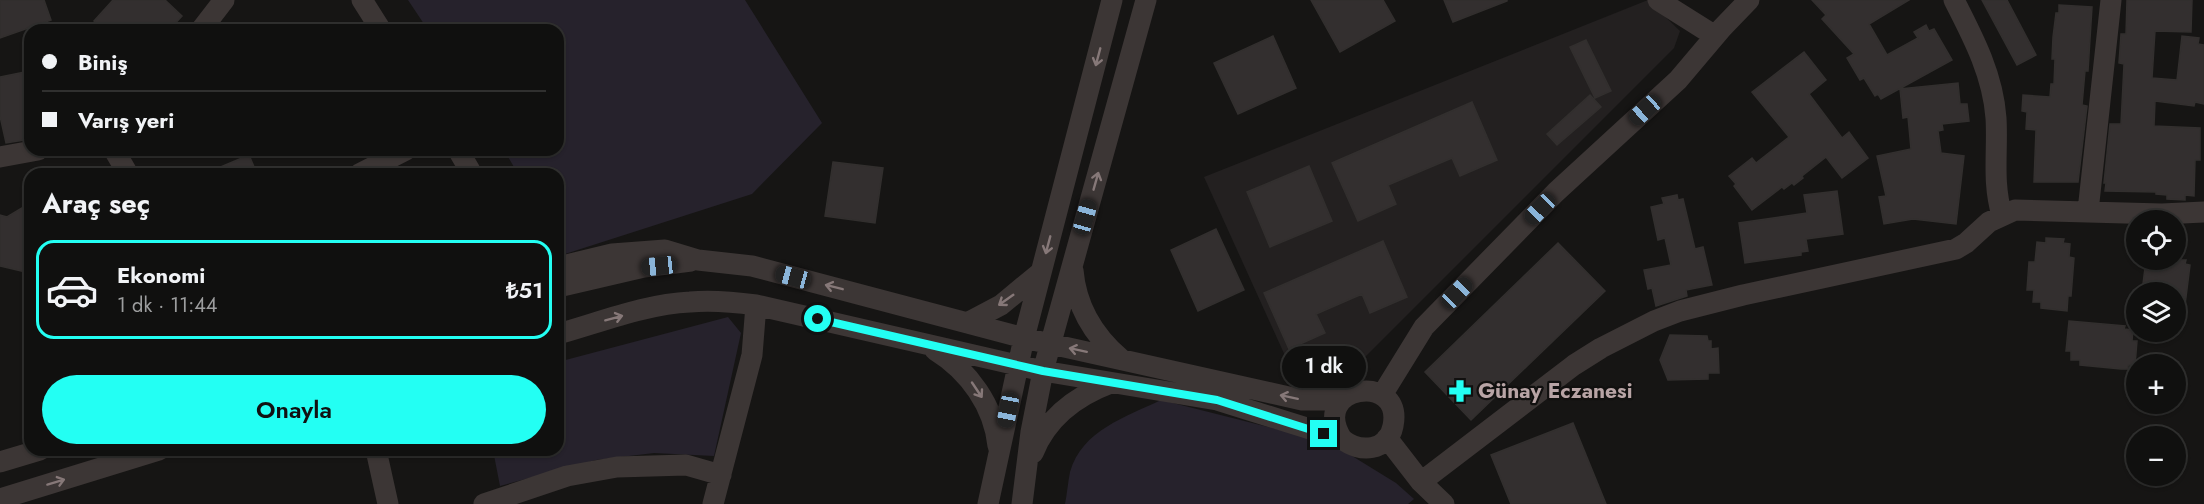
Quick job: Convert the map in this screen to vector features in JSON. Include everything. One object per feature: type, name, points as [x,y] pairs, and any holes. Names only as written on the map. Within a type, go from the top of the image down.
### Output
[{"type":"street","points":[[206,24],[224,0]]},
{"type":"street","points":[[362,0],[377,24]]},
{"type":"street","points":[[988,504],[1017,365],[1112,0]]},
{"type":"street","points":[[1022,504],[1031,432],[1043,371],[1146,0]]},
{"type":"street","points":[[1658,0],[1715,36]]},
{"type":"street","points":[[1382,395],[1424,327],[1556,192],[1678,81],[1715,36],[1749,0]]},
{"type":"street","points":[[1954,0],[1974,38],[1989,81],[1995,116],[1996,191],[2002,215]]},
{"type":"street","points":[[2088,211],[2111,0]]},
{"type":"street","points":[[0,157],[24,153]]},
{"type":"street","points":[[371,168],[394,156]]},
{"type":"street","points":[[1421,482],[1574,365],[1638,329],[1680,311],[1743,295],[1956,249],[1989,222],[2015,210],[2162,214],[2203,209]]},
{"type":"street","points":[[564,266],[612,254],[665,250],[698,260],[752,266],[880,298],[1024,338],[1302,400],[1328,400],[1364,389],[1382,395],[1388,402],[1394,419],[1392,429],[1380,445],[1370,449],[1360,449],[1350,446],[1342,439],[1334,420],[1340,402],[1346,396]]},
{"type":"street","points":[[564,285],[644,267],[698,260]]},
{"type":"street","points":[[1073,262],[1077,294],[1090,324],[1099,338],[1124,361]]},
{"type":"street","points":[[967,323],[1001,305],[1041,272]]},
{"type":"street","points":[[564,332],[655,307],[689,302],[724,301],[756,305],[1043,371],[1217,400],[1342,439]]},
{"type":"street","points":[[713,504],[752,355],[756,305]]},
{"type":"street","points":[[916,341],[954,363],[974,384],[989,410],[998,439],[999,454]]},
{"type":"street","points":[[1026,474],[1035,447],[1060,412],[1084,395],[1111,383]]},
{"type":"street","points":[[1387,438],[1421,482],[1444,504]]},
{"type":"street","points":[[0,462],[24,455]]},
{"type":"street","points":[[0,499],[140,456]]},
{"type":"street","points":[[377,456],[388,504]]},
{"type":"street","points":[[484,504],[567,476],[617,467],[686,465],[721,475]]},
{"type":"shaded area","points":[[408,0],[745,0],[822,123],[752,194],[565,254],[564,168],[514,168],[508,156],[564,156],[564,24],[424,24]]},
{"type":"shaded area","points":[[1648,0],[1680,31],[1674,48],[1364,358],[1334,378],[1301,391],[1204,177]]},
{"type":"shaded area","points":[[728,317],[741,333],[714,456],[654,453],[596,460],[500,486],[494,456],[564,456],[564,360]]},
{"type":"shaded area","points":[[1161,400],[1331,443],[1396,483],[1414,499],[1408,504],[1065,504],[1070,472],[1084,445],[1120,419]]},
{"type":"building","points":[[0,0],[44,0],[51,20],[40,24],[24,24],[24,30],[0,38]]},
{"type":"building","points":[[113,0],[165,0],[182,16],[175,24],[97,24],[94,21]]},
{"type":"building","points":[[1311,0],[1383,0],[1395,21],[1340,52]]},
{"type":"building","points":[[1444,0],[1507,0],[1507,1],[1453,22]]},
{"type":"building","points":[[1812,0],[1909,0],[1869,24],[1887,55],[1918,38],[1914,32],[1926,25],[1929,31],[1934,29],[1952,60],[1881,99],[1878,94],[1875,96],[1864,78],[1860,80],[1847,58],[1854,54],[1822,19],[1826,15]]},
{"type":"building","points":[[1982,0],[2007,0],[2036,55],[2017,65]]},
{"type":"building","points":[[2127,0],[2192,0],[2191,32],[2155,31],[2152,78],[2177,80],[2182,36],[2199,38],[2198,44],[2204,45],[2204,104],[2195,102],[2194,106],[2155,101],[2154,126],[2200,128],[2200,160],[2195,160],[2194,196],[2185,195],[2185,200],[2167,199],[2167,195],[2156,194],[2156,192],[2105,191],[2110,124],[2121,124],[2124,64],[2119,63],[2121,34],[2126,34]]},
{"type":"building","points":[[2059,5],[2092,7],[2088,71],[2085,71],[2082,105],[2087,106],[2078,182],[2034,182],[2036,130],[2026,129],[2027,112],[2022,111],[2023,95],[2050,97],[2051,84],[2054,84],[2053,37]]},
{"type":"building","points":[[1273,36],[1296,88],[1238,114],[1214,63]]},
{"type":"building","points":[[1586,40],[1611,91],[1595,98],[1570,47]]},
{"type":"building","points":[[1804,52],[1826,80],[1809,94],[1842,138],[1849,132],[1868,158],[1842,178],[1826,157],[1794,185],[1792,183],[1784,189],[1782,187],[1752,210],[1729,176],[1752,158],[1756,163],[1789,137],[1752,92]]},
{"type":"building","points":[[24,72],[24,140],[6,143],[0,116],[0,77]]},
{"type":"building","points":[[1958,83],[1960,104],[1967,104],[1969,121],[1942,124],[1943,130],[1938,131],[1941,153],[1964,156],[1956,224],[1913,219],[1884,224],[1879,197],[1886,196],[1877,156],[1911,149],[1908,117],[1903,118],[1900,89]]},
{"type":"building","points":[[1590,95],[1601,107],[1557,145],[1547,134]]},
{"type":"building","points":[[1472,102],[1497,160],[1460,176],[1452,158],[1388,185],[1396,204],[1358,221],[1332,163]]},
{"type":"building","points":[[249,156],[254,168],[218,168]]},
{"type":"building","points":[[833,162],[883,168],[875,223],[825,216]]},
{"type":"building","points":[[1309,166],[1332,221],[1270,247],[1247,192]]},
{"type":"building","points":[[1837,191],[1843,234],[1806,239],[1808,251],[1801,252],[1801,255],[1745,263],[1739,223],[1807,213],[1804,195]]},
{"type":"building","points":[[1677,195],[1678,200],[1683,199],[1695,249],[1703,247],[1712,285],[1686,290],[1687,296],[1656,306],[1652,288],[1648,289],[1644,270],[1671,265],[1665,238],[1658,240],[1651,207],[1664,204],[1662,198]]},
{"type":"building","points":[[24,207],[24,272],[0,266],[0,215],[7,217]]},
{"type":"building","points":[[1216,229],[1244,290],[1198,311],[1171,250]]},
{"type":"building","points":[[2046,238],[2064,239],[2063,243],[2070,244],[2069,257],[2074,258],[2071,296],[2068,296],[2067,311],[2041,308],[2041,302],[2033,302],[2034,290],[2027,290],[2029,262],[2035,262],[2037,242],[2046,243]]},
{"type":"building","points":[[1383,241],[1407,297],[1370,313],[1362,294],[1316,314],[1325,333],[1289,349],[1264,293]]},
{"type":"building","points":[[1558,243],[1605,291],[1471,420],[1425,372]]},
{"type":"building","points":[[2186,264],[2190,265],[2186,297],[2186,282],[2143,282],[2145,270],[2186,270]]},
{"type":"building","points":[[2069,321],[2125,326],[2126,342],[2137,342],[2136,354],[2126,354],[2126,369],[2080,365],[2080,360],[2071,360],[2071,351],[2066,351]]},
{"type":"building","points":[[1670,335],[1707,336],[1708,341],[1711,341],[1711,349],[1718,348],[1719,373],[1708,373],[1708,379],[1668,380],[1660,360]]},
{"type":"building","points":[[1573,423],[1606,504],[1511,504],[1491,455]]},
{"type":"place","name":"Günay Eczanesi","points":[[1460,391]]},
{"type":"route","points":[[818,319],[1043,371],[1217,400],[1324,434]]}]
